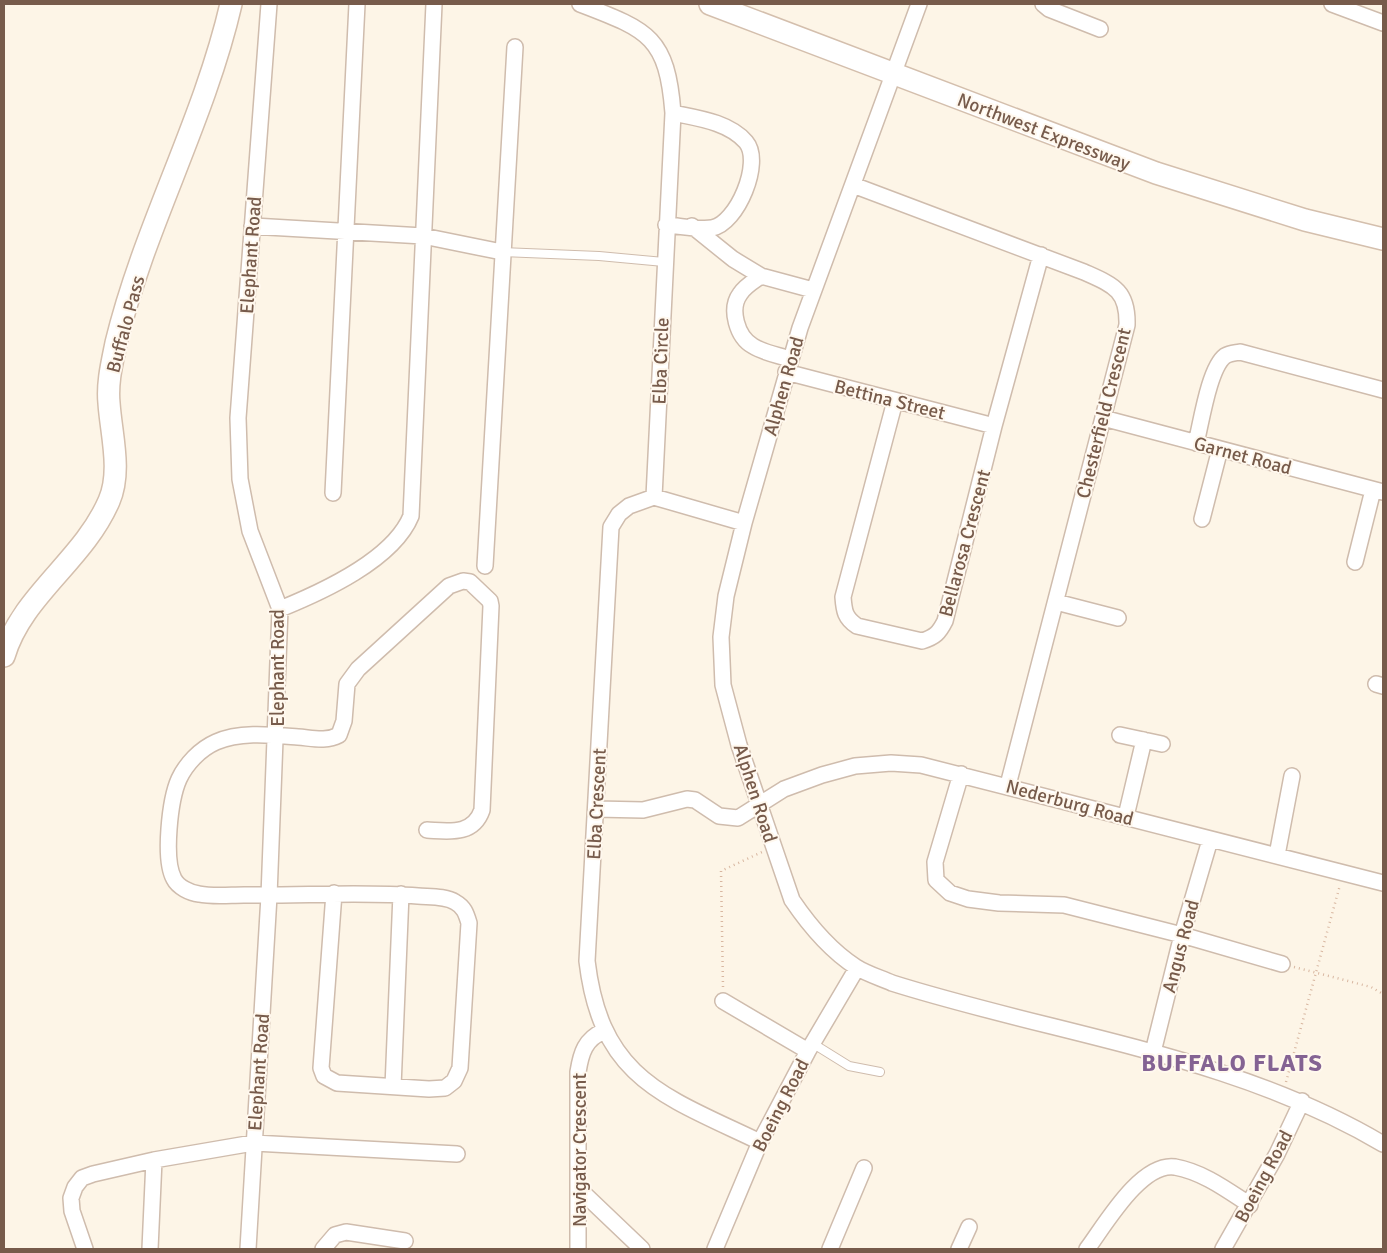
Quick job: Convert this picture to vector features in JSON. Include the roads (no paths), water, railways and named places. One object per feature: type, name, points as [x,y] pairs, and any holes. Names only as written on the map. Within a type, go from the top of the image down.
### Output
[{"type":"main road","name":"Buffalo Pass","points":[[4,656],[7,644],[24,613],[79,551],[97,525],[110,498],[114,473],[114,438],[109,402],[110,368],[122,318],[212,75],[231,4]]},
{"type":"main road","name":"Northwest Expressway","points":[[710,4],[1249,193],[1383,227]]},
{"type":"main road","name":"Northwest Expressway","points":[[744,4],[1156,173],[1305,220],[1383,239]]},
{"type":"street","name":"Elephant Road","points":[[248,1249],[269,896],[280,609],[250,531],[240,479],[238,418],[269,4]]},
{"type":"street","points":[[333,493],[357,4]]},
{"type":"street","points":[[280,609],[321,593],[360,570],[398,537],[411,516],[434,4]]},
{"type":"street","name":"Elba Circle","points":[[580,4],[630,24],[651,39],[661,56],[670,81],[673,113],[664,262],[654,497]]},
{"type":"street","name":"Alphen Road","points":[[919,4],[897,68],[813,290],[788,366],[744,523],[726,596],[721,637],[723,675],[739,745],[792,900],[826,942],[857,968],[892,983],[923,993],[1153,1052],[1283,1093],[1302,1101],[1383,1144]]},
{"type":"street","points":[[1043,4],[1049,9],[1100,29]]},
{"type":"street","points":[[1332,4],[1383,23]]},
{"type":"street","points":[[485,566],[515,47]]},
{"type":"street","points":[[666,225],[713,228],[724,223],[734,212],[752,171],[753,155],[747,143],[736,133],[699,118],[673,113]]},
{"type":"street","name":"Chesterfield Crescent","points":[[853,185],[1042,255],[1110,284],[1121,293],[1127,306],[1126,325],[1103,418],[1008,785]]},
{"type":"street","points":[[252,226],[423,236],[502,252]]},
{"type":"street","points":[[692,226],[733,259],[761,276],[813,290]]},
{"type":"street","name":"Bellarosa Crescent","points":[[896,401],[843,597],[848,620],[856,626],[922,641],[932,638],[939,632],[945,621],[994,426],[1042,255]]},
{"type":"street","name":"Bettina Street","points":[[761,276],[739,294],[734,311],[739,331],[744,339],[753,347],[788,366],[896,401],[994,426]]},
{"type":"street","points":[[1196,443],[1214,374],[1219,363],[1232,353],[1240,352],[1383,390]]},
{"type":"street","name":"Garnet Road","points":[[1103,418],[1378,491]]},
{"type":"street","points":[[1202,519],[1220,449]]},
{"type":"street","points":[[1355,562],[1378,491]]},
{"type":"street","points":[[654,497],[744,523]]},
{"type":"street","name":"Elba Crescent","points":[[654,497],[629,506],[619,514],[611,527],[586,961],[590,992],[604,1031],[626,1065],[645,1083],[666,1097],[760,1142]]},
{"type":"street","points":[[334,893],[321,1068],[324,1076],[337,1083],[445,1088],[454,1081],[460,1068],[469,923],[465,910],[454,900],[401,894],[334,893],[269,896],[199,894],[186,890],[174,881],[169,865],[169,839],[174,799],[179,780],[188,764],[200,752],[215,742],[232,737],[276,736],[327,739],[339,735],[344,721],[347,684],[358,669],[449,586],[470,582],[490,600],[491,606],[482,810],[475,823],[464,830],[427,830]]},
{"type":"street","points":[[1056,602],[1118,618]]},
{"type":"street","points":[[1120,735],[1162,744]]},
{"type":"street","points":[[1126,816],[1144,740]]},
{"type":"street","name":"Nederburg Road","points":[[596,809],[643,810],[687,799],[695,800],[719,816],[728,819],[738,818],[784,789],[822,775],[855,766],[891,762],[921,765],[1008,785],[1210,840],[1277,855],[1383,883]]},
{"type":"street","points":[[961,774],[935,862],[936,880],[950,893],[999,903],[1064,905],[1182,935],[1282,964]]},
{"type":"street","points":[[1277,855],[1292,776]]},
{"type":"street","name":"Angus Road","points":[[1153,1052],[1182,935],[1210,840]]},
{"type":"street","points":[[393,1087],[401,894]]},
{"type":"street","name":"Boeing Road","points":[[715,1249],[760,1142],[810,1047],[857,968]]},
{"type":"street","points":[[723,1001],[810,1047]]},
{"type":"street","name":"Navigator Crescent","points":[[578,1249],[577,1097],[580,1063],[587,1042],[604,1031]]},
{"type":"street","name":"Boeing Road","points":[[1223,1249],[1250,1205],[1302,1101]]},
{"type":"street","points":[[84,1249],[72,1211],[71,1198],[75,1187],[82,1178],[93,1174],[154,1160],[253,1143],[457,1154]]},
{"type":"street","points":[[150,1249],[154,1160]]},
{"type":"street","points":[[1087,1249],[1135,1185],[1153,1171],[1174,1167],[1193,1172],[1250,1205]]},
{"type":"street","points":[[830,1249],[864,1168]]},
{"type":"street","points":[[578,1188],[642,1249]]},
{"type":"street","points":[[959,1249],[968,1227]]},
{"type":"street","points":[[323,1249],[335,1235],[346,1232],[405,1241]]},
{"type":"lane","points":[[502,252],[599,256],[664,262]]},
{"type":"lane","points":[[810,1047],[849,1066],[880,1072]]},
{"type":"district","name":"BUFFALO FLATS","points":[[1232,1063]]}]
